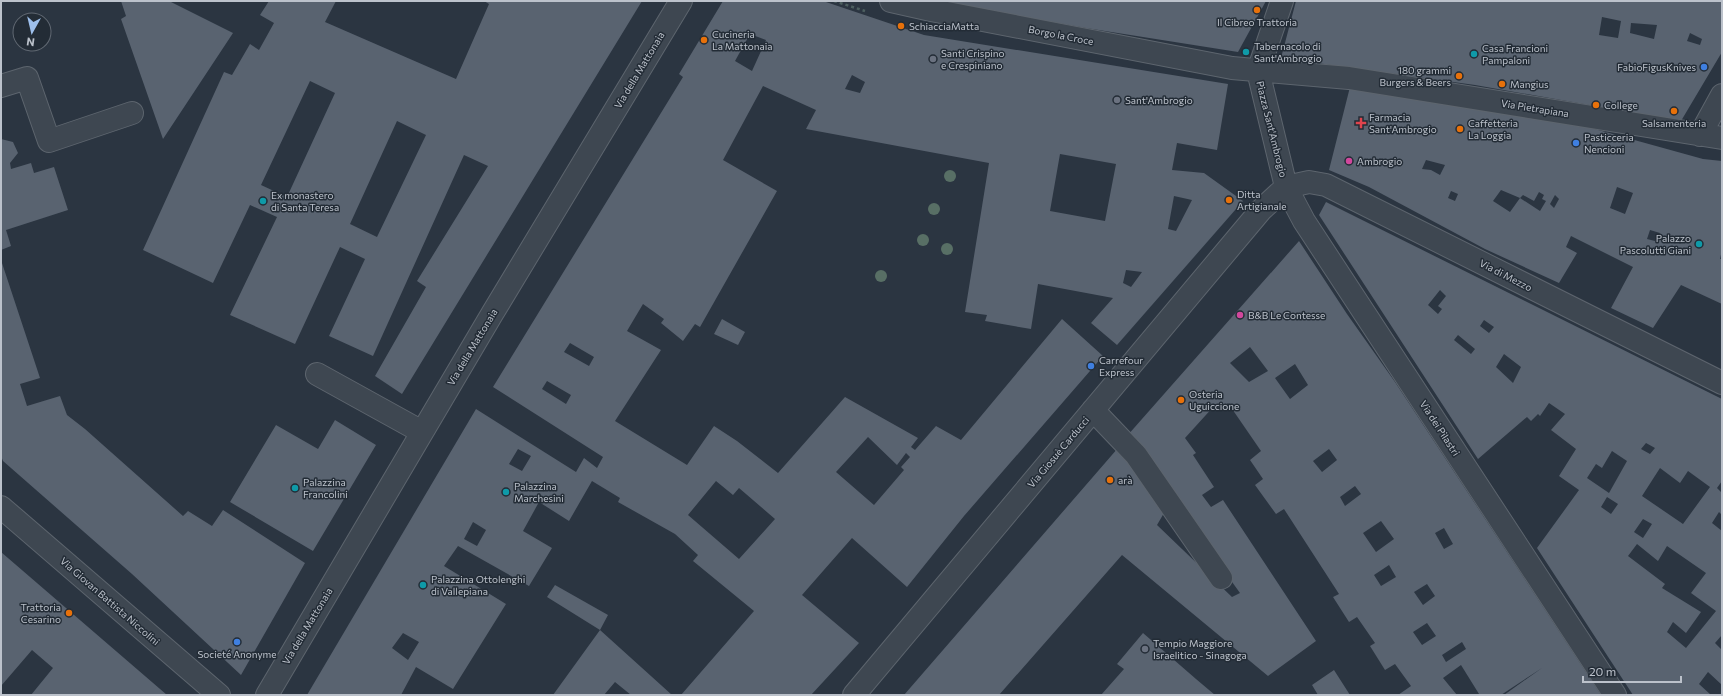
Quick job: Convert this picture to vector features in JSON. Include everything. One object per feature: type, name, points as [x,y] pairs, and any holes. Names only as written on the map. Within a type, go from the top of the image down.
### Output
[{"type":"street","name":"Via della Mattonaia","points":[[267,695],[422,432],[681,1]]},
{"type":"street","name":"Borgo la Croce","points":[[891,1],[932,6],[1232,68]]},
{"type":"street","points":[[1259,66],[1282,1]]},
{"type":"street","name":"Piazza Sant'Ambrogio","points":[[1232,68],[1259,66],[1348,78]]},
{"type":"street","name":"Piazza Sant'Ambrogio","points":[[1259,66],[1286,187]]},
{"type":"street","points":[[1,86],[27,78],[48,140],[132,113]]},
{"type":"street","name":"Via Pietrapiana","points":[[1348,78],[1722,138]]},
{"type":"street","points":[[1700,135],[1720,99]]},
{"type":"street","name":"Via di Mezzo","points":[[1286,187],[1310,182],[1326,185],[1722,383]]},
{"type":"street","name":"Via Giosuè Carducci","points":[[854,695],[1261,210],[1286,187]]},
{"type":"street","name":"Via dei Pilastri","points":[[1286,187],[1304,221],[1616,695]]},
{"type":"street","points":[[317,374],[422,432]]},
{"type":"street","points":[[1093,410],[1136,455],[1221,578]]},
{"type":"street","name":"Via Giovan Battista Niccolini","points":[[1,507],[218,695]]},
{"type":"building","points":[[121,1],[169,1],[233,33],[163,139],[121,19],[126,16]]},
{"type":"building","name":"Ex monastero di Santa Teresa","points":[[269,1],[336,1],[325,22],[456,79],[489,4],[484,1],[642,1],[402,394],[375,376],[426,287],[417,281],[488,166],[464,155],[373,356],[329,336],[365,259],[340,247],[295,344],[230,315],[277,217],[250,205],[213,283],[143,250],[224,72],[232,75],[250,44],[259,50],[274,23],[260,15]],"holes":[[[310,81],[335,93],[287,197],[261,185]],[[397,121],[426,135],[377,237],[350,224]]]},
{"type":"building","points":[[723,1],[823,1],[924,35],[1228,84],[1217,150],[1177,143],[1172,170],[1204,173],[1243,201],[1117,345],[1091,323],[1113,298],[1038,284],[1031,329],[985,321],[987,315],[965,312],[989,163],[806,129],[816,110],[763,86],[723,160],[777,191],[700,327],[695,324],[683,341],[661,323],[664,319],[643,304],[627,331],[661,350],[615,421],[687,465],[714,426],[737,441],[778,473],[845,397],[918,438],[911,447],[915,450],[936,426],[961,440],[1062,319],[1103,356],[964,516],[907,587],[852,538],[802,595],[859,643],[811,695],[681,695],[754,611],[693,561],[698,555],[675,534],[618,502],[620,498],[592,481],[569,521],[539,502],[523,531],[552,548],[529,586],[458,546],[444,566],[506,604],[453,689],[416,667],[401,695],[307,695],[476,409],[576,472],[584,458],[597,468],[603,457],[493,387],[683,77],[679,74]],"holes":[[[750,34],[766,40],[752,71],[735,61]],[[852,75],[865,82],[860,93],[845,89]],[[1060,154],[1116,164],[1105,221],[1050,211]],[[1174,196],[1192,200],[1176,231],[1168,229]],[[1126,270],[1142,272],[1131,287],[1123,283]],[[570,343],[594,357],[589,366],[564,352]],[[547,381],[571,395],[566,404],[542,389]],[[868,437],[897,465],[906,453],[910,457],[901,467],[904,470],[874,505],[836,472]],[[518,449],[531,456],[522,471],[509,464]],[[716,481],[733,495],[739,488],[775,519],[739,559],[688,515]],[[473,522],[486,530],[477,546],[464,539]],[[403,633],[419,642],[408,660],[392,648]]]},
{"type":"building","points":[[939,1],[1266,1],[1238,52],[1086,28]]},
{"type":"building","points":[[1296,1],[1722,1],[1722,52],[1681,121],[1475,85],[1281,58]],"holes":[[[1602,17],[1621,21],[1618,38],[1599,35]],[[1631,23],[1657,25],[1654,39],[1630,33]],[[1690,33],[1702,39],[1700,45],[1687,41]]]},
{"type":"building","points":[[1350,87],[1591,128],[1703,159],[1722,161],[1722,250],[1720,259],[1722,259],[1722,304],[1681,285],[1653,328],[1611,308],[1633,267],[1571,236],[1566,247],[1577,253],[1559,283],[1485,249],[1369,187],[1329,170]],"holes":[[[1426,160],[1445,165],[1440,175],[1431,170],[1422,169]],[[1617,187],[1633,193],[1625,214],[1610,208]],[[1501,190],[1520,198],[1510,212],[1493,201]],[[1451,191],[1458,194],[1455,201],[1448,198]],[[1539,192],[1544,195],[1542,199],[1546,201],[1540,211],[1520,198],[1523,195],[1534,201]],[[1555,195],[1559,199],[1554,208],[1550,204]],[[1650,230],[1660,233],[1655,241],[1647,239]]]},
{"type":"building","points":[[1,139],[13,142],[18,153],[10,163],[11,169],[31,163],[34,173],[54,167],[68,210],[6,230],[11,246],[1,250]]},
{"type":"building","points":[[1326,202],[1722,399],[1722,481],[1717,488],[1721,492],[1722,490],[1722,515],[1719,512],[1712,523],[1722,531],[1722,635],[1715,643],[1722,650],[1722,685],[1708,672],[1699,684],[1711,695],[1633,695],[1537,548],[1579,490],[1559,476],[1576,449],[1551,430],[1565,414],[1549,403],[1540,416],[1538,414],[1531,421],[1527,417],[1478,459],[1319,215]],"holes":[[[1440,290],[1446,296],[1438,306],[1442,309],[1438,314],[1428,305]],[[1484,320],[1494,327],[1489,333],[1480,326]],[[1458,335],[1475,349],[1471,354],[1454,340]],[[1504,354],[1521,367],[1513,383],[1496,367]],[[1646,443],[1655,448],[1650,454],[1641,449]],[[1612,451],[1627,461],[1609,493],[1587,478],[1596,464],[1602,468]],[[1660,468],[1680,483],[1688,471],[1710,487],[1683,524],[1642,496]],[[1607,497],[1618,504],[1611,514],[1601,507]],[[1643,519],[1652,524],[1643,538],[1634,532]],[[1637,544],[1658,561],[1667,546],[1706,573],[1691,593],[1716,611],[1686,648],[1667,632],[1673,622],[1686,633],[1701,612],[1662,588],[1665,584],[1628,556]]]},
{"type":"building","points":[[1299,241],[1347,314],[1395,382],[1601,695],[1504,695],[1542,668],[1501,695],[1478,695],[1479,694],[1461,665],[1443,678],[1457,695],[1398,695],[1411,686],[1395,664],[1385,670],[1370,646],[1375,643],[1357,617],[1349,622],[1333,597],[1339,594],[1284,509],[1276,514],[1255,485],[1263,479],[1250,460],[1261,451],[1228,403],[1220,410],[1215,405],[1185,438],[1196,453],[1193,455],[1214,487],[1202,495],[1211,507],[1223,500],[1316,641],[1268,676],[1122,555],[999,695],[904,695],[1118,448],[1164,513],[1157,525],[1232,597],[1240,593],[1127,436]],"holes":[[[1250,347],[1268,371],[1249,382],[1230,363]],[[1295,364],[1308,385],[1290,399],[1275,378]],[[1329,449],[1337,460],[1322,472],[1313,461]],[[1355,486],[1361,494],[1345,506],[1340,497]],[[1381,521],[1394,539],[1376,552],[1363,533]],[[1444,528],[1453,544],[1444,549],[1435,533]],[[1389,565],[1396,577],[1381,586],[1374,575]],[[1427,584],[1435,596],[1423,605],[1414,592]],[[1427,623],[1436,636],[1422,645],[1413,632]],[[1462,642],[1466,649],[1446,662],[1442,655]]]},
{"type":"building","points":[[1,260],[40,378],[20,384],[27,406],[60,396],[67,415],[85,429],[183,516],[188,511],[212,526],[223,510],[305,563],[241,675],[132,574],[3,461],[1,456]]},
{"type":"building","points":[[722,319],[745,332],[738,345],[714,334]]},
{"type":"building","name":"Palazzina Francolini","points":[[335,420],[376,445],[313,551],[230,502],[276,425],[318,449]]},
{"type":"building","points":[[1,552],[167,695],[31,695],[53,668],[32,650],[1,686]]},
{"type":"building","points":[[555,585],[608,615],[600,630],[547,597]]},
{"type":"building","points":[[600,630],[672,695],[631,695],[615,682],[604,695],[553,695]]},
{"type":"building","name":"Tempio Maggiore Israelitico - Sinagoga","points":[[1143,633],[1215,695],[1101,695],[1124,669],[1117,664]]},
{"type":"building","points":[[1334,670],[1350,695],[1318,695],[1312,685]]},
{"type":"place","name":"Il Cibreo Trattoria","points":[[1257,10]]},
{"type":"place","name":"SchiacciaMatta","points":[[901,26]]},
{"type":"place","name":"Cucineria La Mattonaia","points":[[704,40]]},
{"type":"place","name":"Tabernacolo di Sant'Ambrogio","points":[[1246,52]]},
{"type":"place","name":"Casa Francioni Pampaloni","points":[[1474,54]]},
{"type":"place","name":"Santi Crispino e Crespiniano","points":[[933,59]]},
{"type":"place","name":"FabioFigusKnives","points":[[1704,67]]},
{"type":"place","name":"180 grammi Burgers & Beers","points":[[1459,76]]},
{"type":"place","name":"Mangius","points":[[1502,84]]},
{"type":"place","name":"Sant'Ambrogio","points":[[1117,100]]},
{"type":"place","name":"College","points":[[1596,105]]},
{"type":"place","name":"Salsamenteria","points":[[1674,111]]},
{"type":"place","name":"Farmacia Sant'Ambrogio","points":[[1361,123]]},
{"type":"place","name":"Caffetteria La Loggia","points":[[1460,129]]},
{"type":"place","name":"Pasticceria Nencioni","points":[[1576,143]]},
{"type":"place","name":"Ambrogio","points":[[1349,161]]},
{"type":"place","name":"Ditta Artigianale","points":[[1229,200]]},
{"type":"place","name":"Ex monastero di Santa Teresa","points":[[263,201]]},
{"type":"place","name":"Palazzo Pascolutti Giani","points":[[1699,244]]},
{"type":"place","name":"B&B Le Contesse","points":[[1240,315]]},
{"type":"place","name":"Carrefour Express","points":[[1091,366]]},
{"type":"place","name":"Osteria Uguiccione","points":[[1181,400]]},
{"type":"place","name":"arà","points":[[1110,480]]},
{"type":"place","name":"Palazzina Francolini","points":[[295,488]]},
{"type":"place","name":"Palazzina Marchesini","points":[[506,492]]},
{"type":"place","name":"Palazzina Ottolenghi di Vallepiana","points":[[423,585]]},
{"type":"place","name":"Trattoria Cesarino","points":[[69,613]]},
{"type":"place","name":"Societé Anonyme","points":[[237,642]]},
{"type":"place","name":"Tempio Maggiore Israelitico - Sinagoga","points":[[1145,649]]}]
